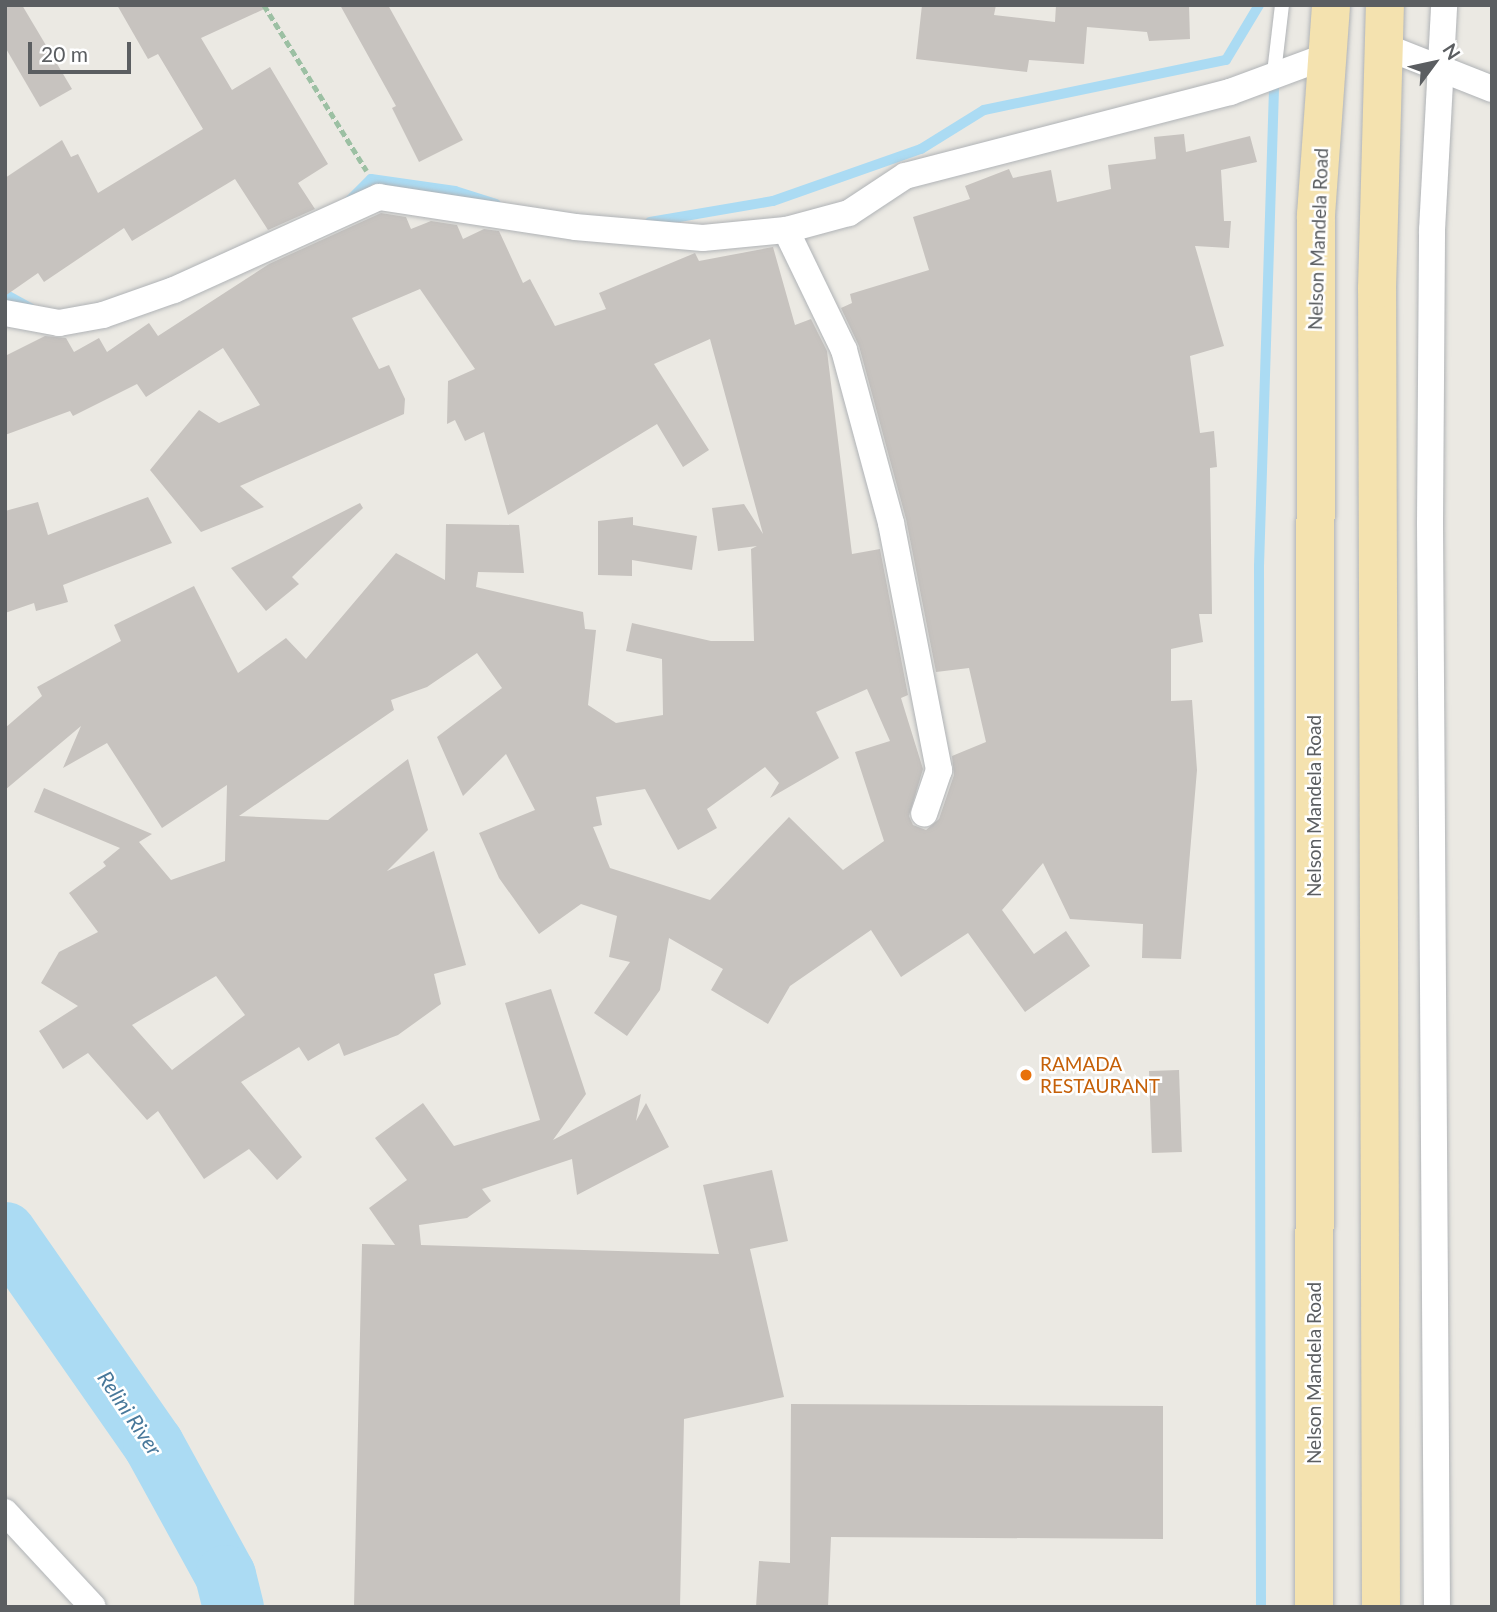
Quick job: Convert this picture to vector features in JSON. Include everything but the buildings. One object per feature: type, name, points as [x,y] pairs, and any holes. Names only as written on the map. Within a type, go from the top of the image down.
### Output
[{"type":"main road","name":"Nelson Mandela Road","points":[[1314,1607],[1316,215],[1331,5]]},
{"type":"main road","points":[[1381,1607],[1381,45],[1385,5]]},
{"type":"street","points":[[1437,1607],[1430,509],[1432,230],[1444,5]]},
{"type":"street","points":[[1381,45],[1441,66],[1492,89]]},
{"type":"street","points":[[5,313],[58,323],[103,315],[174,290],[379,197],[575,227],[703,237],[786,230],[849,213],[905,176],[1071,137],[1230,92],[1274,73],[1327,56]]},
{"type":"street","points":[[786,230],[844,350],[891,523],[939,771],[923,814]]},
{"type":"street","points":[[5,1512],[93,1607]]},
{"type":"lane","points":[[1274,73],[1283,5]]},
{"type":"path","points":[[264,5],[360,156],[379,197]]},
{"type":"waterway","points":[[650,222],[773,201],[921,149],[984,110],[1226,60],[1259,5]]},
{"type":"waterway","points":[[1261,1607],[1259,566],[1274,77]]},
{"type":"waterway","points":[[349,201],[371,179],[455,191],[496,204]]},
{"type":"waterway","points":[[5,294],[30,308]]},
{"type":"waterway","name":"Relini River","points":[[5,1232],[153,1444],[225,1575],[233,1607]]},
{"type":"place","name":"RAMADA RESTAURANT","points":[[1026,1075]]}]
